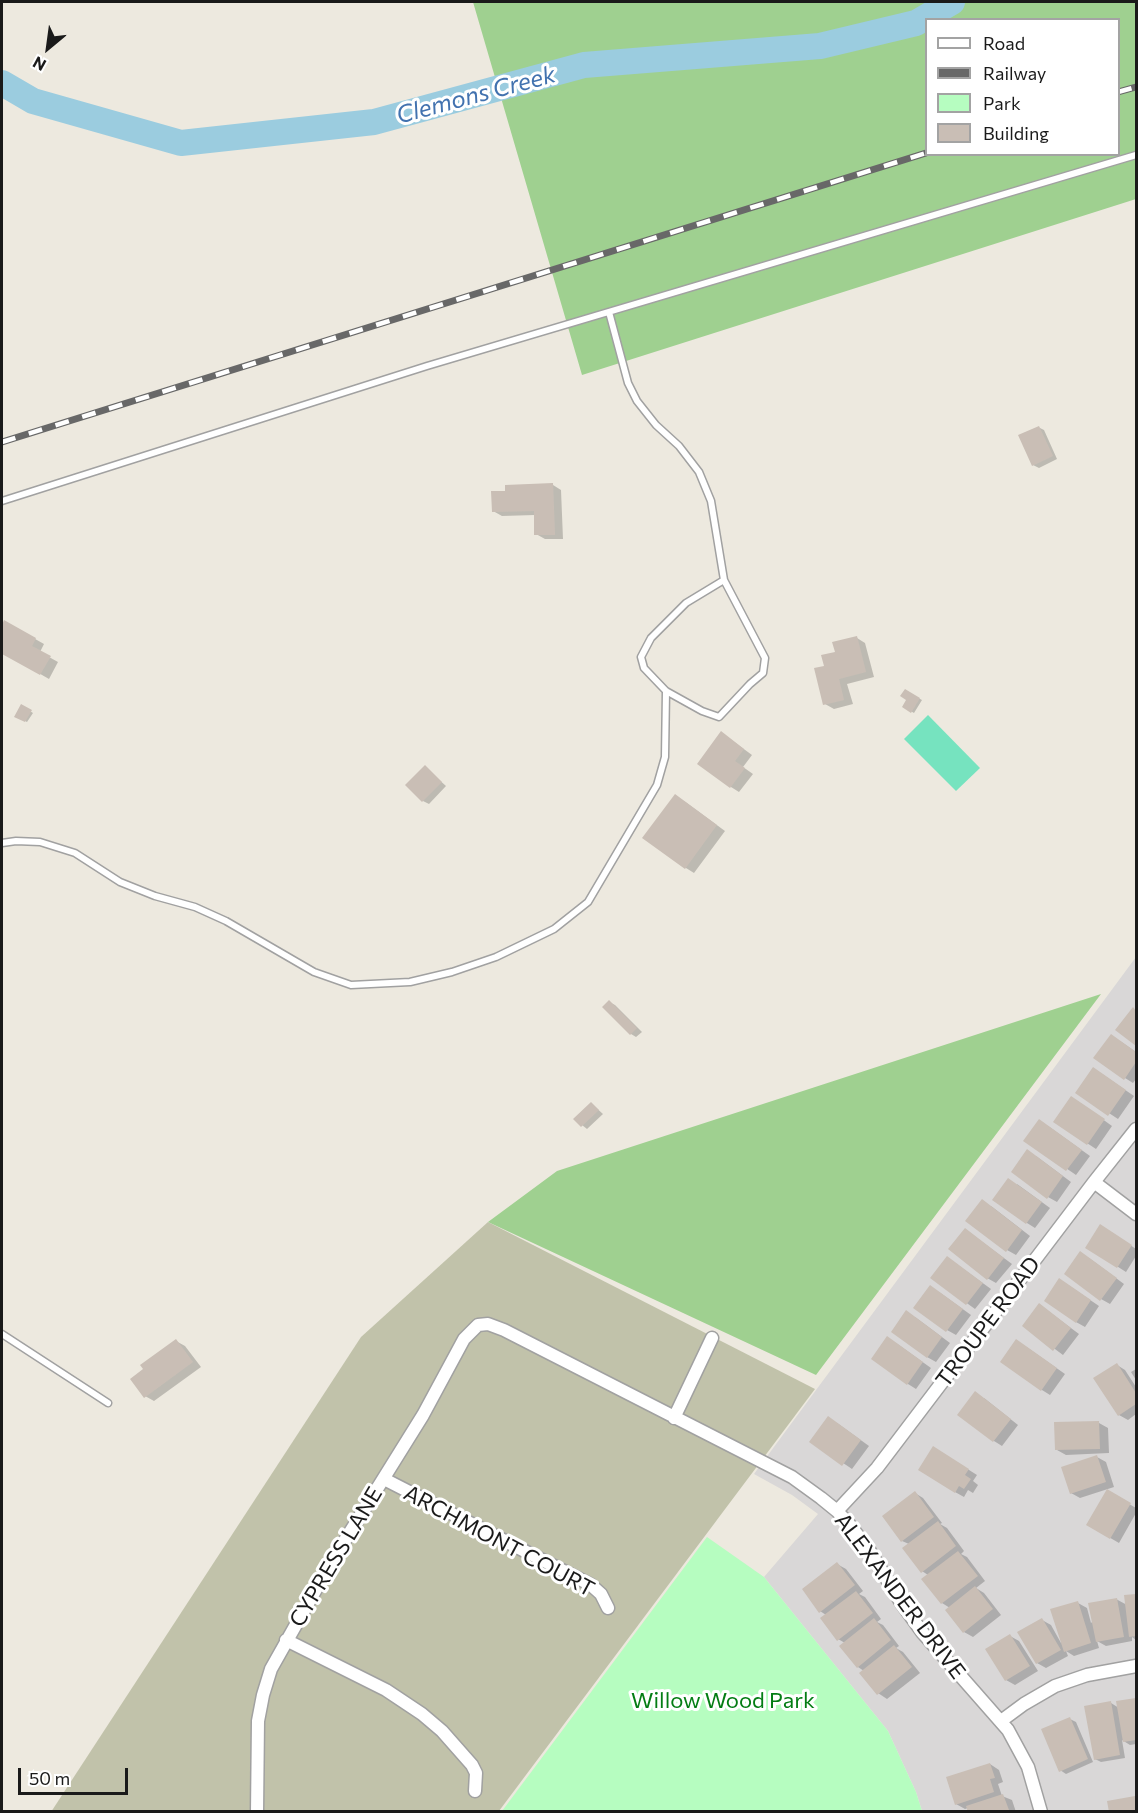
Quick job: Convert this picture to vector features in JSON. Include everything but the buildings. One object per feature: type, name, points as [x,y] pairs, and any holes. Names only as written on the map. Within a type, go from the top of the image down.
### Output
[{"type":"street","name":"TROUPE ROAD","points":[[837,1511],[877,1468],[1094,1182],[1137,1129]]},
{"type":"street","points":[[1094,1182],[1137,1214]]},
{"type":"street","name":"ALEXANDER DRIVE","points":[[478,1324],[488,1324],[504,1330],[792,1477],[837,1511],[869,1550],[917,1626],[1001,1721],[1028,1767],[1041,1812]]},
{"type":"street","name":"CYPRESS LANE","points":[[257,1812],[258,1721],[271,1669],[329,1566],[423,1415],[464,1340],[478,1324]]},
{"type":"street","points":[[674,1418],[712,1338]]},
{"type":"street","name":"ARCHMONT COURT","points":[[384,1479],[591,1585],[601,1594],[608,1608]]},
{"type":"street","points":[[286,1640],[386,1690],[422,1714],[442,1731],[472,1765],[476,1780],[475,1791]]},
{"type":"street","points":[[1001,1721],[1039,1695],[1063,1683],[1106,1670],[1137,1666]]},
{"type":"lane","points":[[2,501],[427,366],[1137,155]]},
{"type":"lane","points":[[609,312],[628,383],[637,401],[679,446],[699,472],[711,501],[724,580],[765,658],[763,673],[719,717],[702,711],[666,690],[644,668],[641,657],[651,638],[686,603],[724,580]]},
{"type":"lane","points":[[2,843],[16,840],[40,842],[75,853],[120,882],[156,896],[195,907],[226,921],[314,972],[351,985],[410,982],[452,972],[496,957],[554,929],[588,902],[657,785],[665,757],[666,690]]},
{"type":"lane","points":[[2,1334],[108,1403]]},
{"type":"shaded area","points":[[1136,957],[1136,1811],[922,1811],[916,1792],[888,1731],[764,1577],[818,1514],[792,1495],[754,1474]]},
{"type":"shaded area","points":[[488,1222],[815,1389],[499,1811],[51,1812],[361,1337]]},
{"type":"green space","points":[[473,2],[1136,2],[1136,199],[582,375]]},
{"type":"green space","points":[[928,715],[980,768],[956,791],[904,739]]},
{"type":"green space","points":[[1101,994],[816,1375],[488,1222],[557,1171]]},
{"type":"green space","name":"Willow Wood Park","points":[[707,1537],[764,1577],[888,1731],[916,1792],[922,1811],[502,1811]]},
{"type":"waterway","name":"Clemons Creek","points":[[2,83],[33,101],[181,143],[374,122],[584,65],[820,46],[916,23],[952,2]]},
{"type":"railway","points":[[1120,91],[1136,87]]},
{"type":"railway","points":[[2,442],[925,153]]}]
